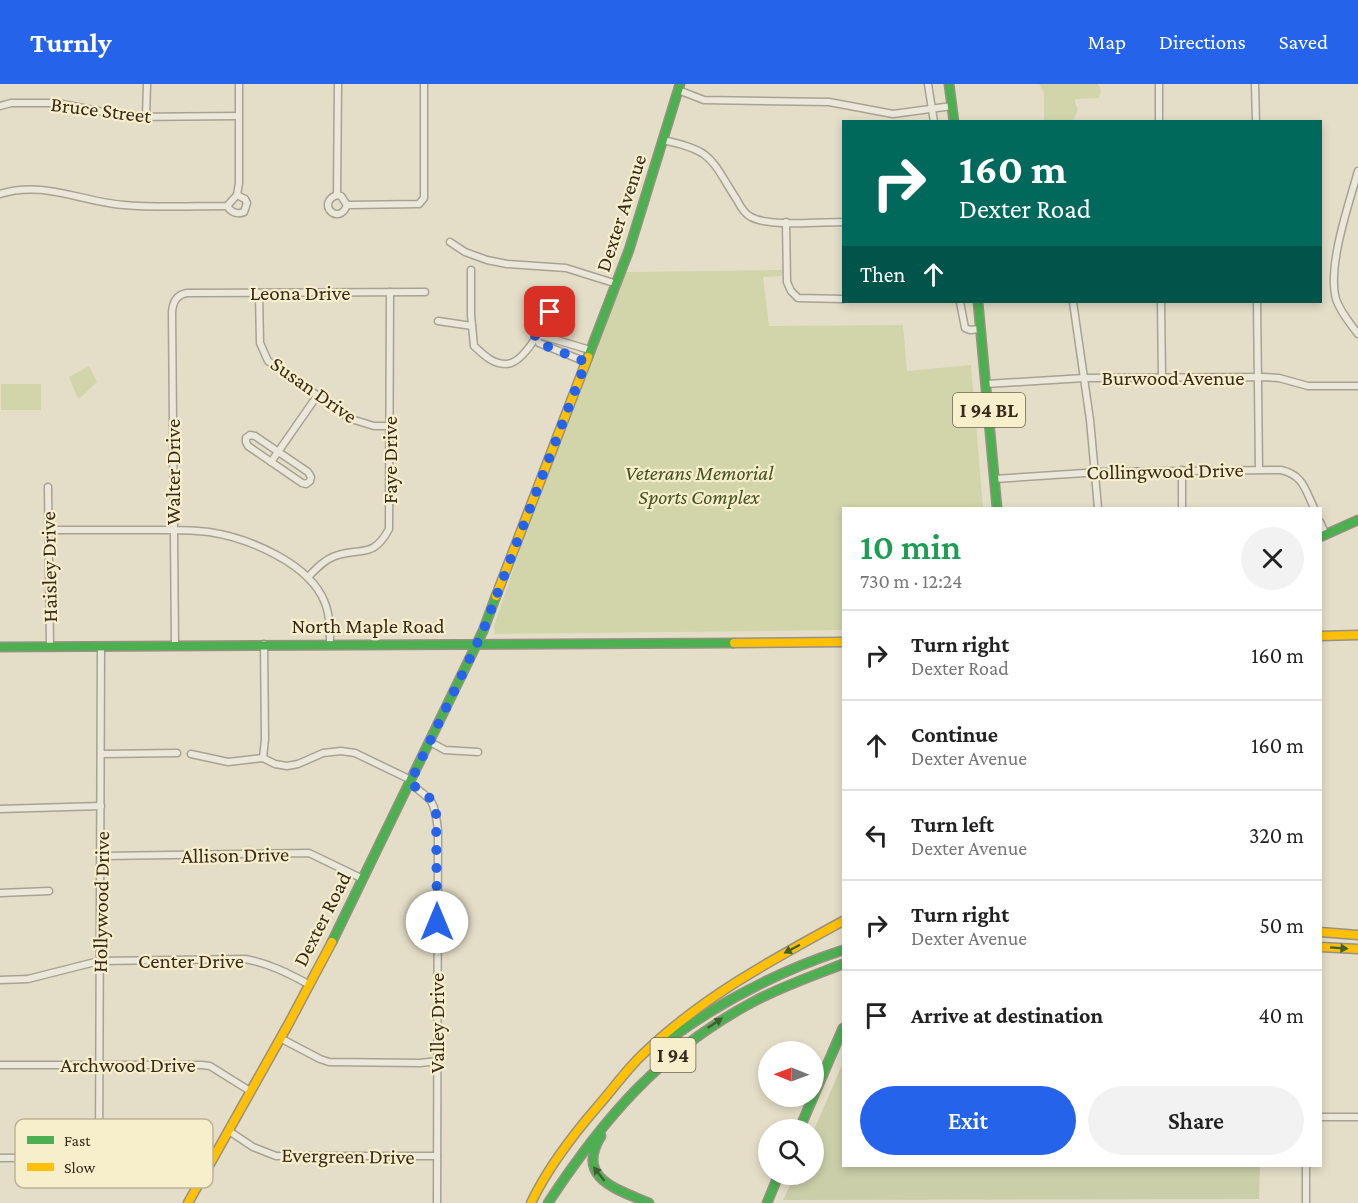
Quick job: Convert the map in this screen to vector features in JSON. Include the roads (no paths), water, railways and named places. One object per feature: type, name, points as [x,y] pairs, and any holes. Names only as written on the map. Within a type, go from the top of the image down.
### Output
[{"type":"main road","points":[[949,84],[954,120]]},
{"type":"main road","name":"Dexter Avenue","points":[[476,645],[616,284],[652,179],[679,87]]},
{"type":"main road","name":"I 94 BL","points":[[978,303],[997,507]]},
{"type":"main road","points":[[1323,536],[1358,520]]},
{"type":"main road","points":[[1322,636],[1358,635]]},
{"type":"main road","name":"North Maple Road","points":[[0,647],[842,642]]},
{"type":"main road","name":"Dexter Road","points":[[213,1159],[280,1038],[363,879],[476,645]]},
{"type":"main road","points":[[605,1098],[642,1055],[720,992],[755,969],[842,922]]},
{"type":"main road","points":[[1322,932],[1358,935]]},
{"type":"main road","points":[[1322,947],[1358,949]]},
{"type":"main road","name":"I 94","points":[[531,1203],[557,1159],[583,1122],[644,1060],[704,1014],[776,975],[842,950]]},
{"type":"main road","name":"I 94","points":[[548,1203],[584,1148],[609,1116],[639,1085],[696,1037],[746,1005],[810,975],[842,964]]},
{"type":"main road","points":[[804,1119],[842,1030]]},
{"type":"main road","points":[[639,1085],[621,1113],[597,1141],[591,1157],[594,1170],[602,1180],[649,1203]]},
{"type":"main road","points":[[767,1203],[774,1185]]},
{"type":"main road","name":"Dexter Road","points":[[188,1203],[196,1188]]},
{"type":"street","points":[[146,117],[147,84]]},
{"type":"street","points":[[0,194],[9,191],[40,189],[124,205],[229,204],[237,195],[239,183],[238,84]]},
{"type":"street","points":[[337,195],[338,84]]},
{"type":"street","points":[[347,205],[419,204],[424,198],[424,84]]},
{"type":"street","points":[[928,84],[934,120]]},
{"type":"street","points":[[1159,84],[1159,120]]},
{"type":"street","points":[[1255,84],[1256,120]]},
{"type":"street","points":[[679,87],[704,100],[829,102],[893,114],[932,110],[952,105]]},
{"type":"street","name":"Bruce Street","points":[[0,105],[57,103],[119,116],[238,117]]},
{"type":"street","points":[[662,140],[684,144],[710,158],[750,217],[764,221],[842,222]]},
{"type":"street","points":[[1358,171],[1339,242],[1334,283],[1336,299],[1358,334]]},
{"type":"street","points":[[229,204],[232,212],[240,214],[244,212],[247,203],[245,199],[237,195]]},
{"type":"street","points":[[337,195],[341,196],[347,205],[345,211],[339,214],[328,209],[331,197],[337,195]]},
{"type":"street","points":[[786,222],[787,282],[791,291],[798,298],[842,299]]},
{"type":"street","points":[[450,242],[465,252],[487,260],[507,264],[566,268],[616,284]]},
{"type":"street","points":[[471,270],[474,346],[490,361],[508,364],[520,358],[550,312],[557,293]]},
{"type":"street","name":"Faye Drive","points":[[308,577],[323,562],[336,556],[369,550],[377,546],[389,530],[390,292]]},
{"type":"street","name":"Leona Drive","points":[[176,298],[186,293],[425,292]]},
{"type":"street","name":"Susan Drive","points":[[259,293],[261,343],[268,361],[351,419],[374,426],[390,426]]},
{"type":"street","name":"Walter Drive","points":[[175,646],[172,312],[176,298]]},
{"type":"street","points":[[960,303],[965,328],[981,329]]},
{"type":"street","points":[[1073,303],[1098,507]]},
{"type":"street","points":[[1161,303],[1162,379]]},
{"type":"street","points":[[1257,303],[1259,470]]},
{"type":"street","points":[[438,321],[472,326]]},
{"type":"street","points":[[535,336],[543,336],[590,351]]},
{"type":"street","points":[[535,336],[539,343],[586,362]]},
{"type":"street","name":"Burwood Avenue","points":[[986,384],[1084,378],[1279,378],[1308,386],[1358,386]]},
{"type":"street","points":[[271,462],[317,396]]},
{"type":"street","points":[[250,435],[255,436],[279,452],[309,472],[310,481],[306,484],[302,483],[248,446],[246,438],[250,435]]},
{"type":"street","points":[[1182,470],[1182,507]]},
{"type":"street","name":"Collingwood Drive","points":[[995,479],[1095,472],[1281,470],[1299,477],[1314,507]]},
{"type":"street","name":"Haisley Drive","points":[[48,487],[50,647]]},
{"type":"street","points":[[49,530],[173,530],[207,532],[243,541],[283,559],[308,577],[325,602],[330,644]]},
{"type":"street","points":[[262,758],[265,739],[264,644]]},
{"type":"street","name":"Hollywood Drive","points":[[100,1119],[101,647]]},
{"type":"street","points":[[430,742],[445,750],[478,752]]},
{"type":"street","points":[[191,754],[228,762],[262,758],[275,764],[287,765],[298,764],[324,753],[341,751],[355,753],[410,782]]},
{"type":"street","points":[[102,754],[177,753]]},
{"type":"street","name":"Valley Drive","points":[[410,782],[429,797],[436,810],[437,1203]]},
{"type":"street","points":[[0,809],[101,806]]},
{"type":"street","name":"Allison Drive","points":[[102,856],[309,853],[363,879]]},
{"type":"street","points":[[0,893],[49,891]]},
{"type":"street","name":"Center Drive","points":[[0,980],[28,980],[99,962],[245,958],[284,971],[308,984]]},
{"type":"street","points":[[280,1038],[329,1062],[420,1063],[437,1061]]},
{"type":"street","name":"Archwood Drive","points":[[0,1065],[187,1064],[210,1066],[250,1091]]},
{"type":"street","points":[[1322,1118],[1358,1117]]},
{"type":"street","name":"Evergreen Drive","points":[[229,1131],[253,1147],[276,1156],[437,1156]]},
{"type":"street","points":[[0,1158],[15,1158]]},
{"type":"street","points":[[1306,1167],[1306,1203]]},
{"type":"park label","name":"Veterans Memorial Sports Complex","points":[[699,485]]}]
